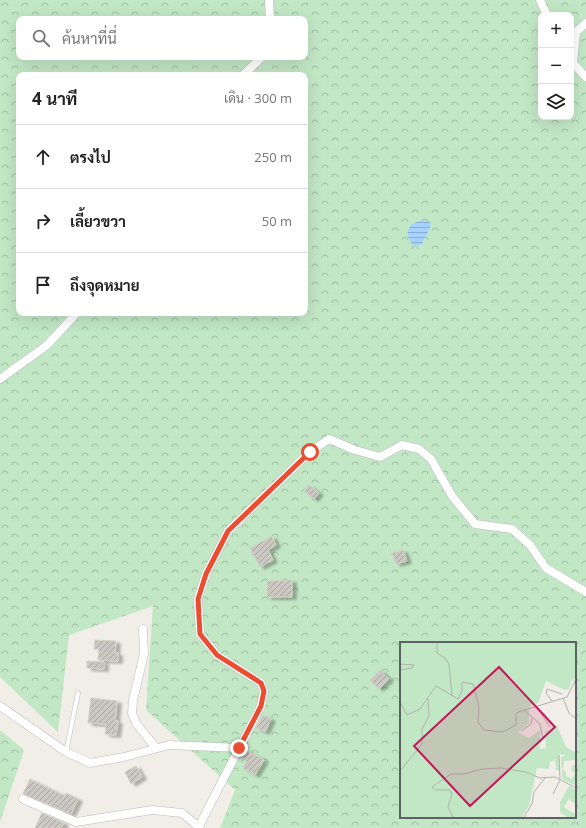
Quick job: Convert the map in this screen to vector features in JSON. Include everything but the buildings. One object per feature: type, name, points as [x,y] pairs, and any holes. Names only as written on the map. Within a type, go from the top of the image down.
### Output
[{"type":"street","points":[[269,0],[270,16]]},
{"type":"street","points":[[540,0],[546,12]]},
{"type":"street","points":[[574,48],[576,32],[586,23]]},
{"type":"street","points":[[246,72],[259,60]]},
{"type":"street","points":[[574,64],[586,77]]},
{"type":"street","points":[[0,379],[46,346],[74,316]]},
{"type":"street","points":[[23,799],[76,822],[152,810],[182,813],[199,828],[261,706],[264,691],[261,683],[217,655],[200,634],[198,599],[206,574],[228,531],[310,452],[329,439],[355,450],[380,457],[402,445],[419,449],[431,459],[452,496],[475,524],[512,529],[530,545],[546,568],[586,592]]},
{"type":"street","points":[[143,629],[144,654],[132,713],[136,723],[156,748]]},
{"type":"street","points":[[0,706],[66,752],[90,763],[124,757],[169,745],[239,748]]},
{"type":"lane","points":[[66,752],[78,693]]},
{"type":"green space","points":[[0,0],[586,0],[586,828],[220,828],[235,790],[146,710],[153,606],[69,635],[58,732],[0,677]]},
{"type":"green space","points":[[0,730],[24,750],[0,822]]},
{"type":"water","points":[[424,220],[430,222],[431,226],[422,244],[415,247],[409,238],[408,230],[414,223]]},
{"type":"route","points":[[239,748],[261,706],[264,691],[261,683],[217,655],[200,634],[198,599],[206,574],[228,531],[310,452]]}]
